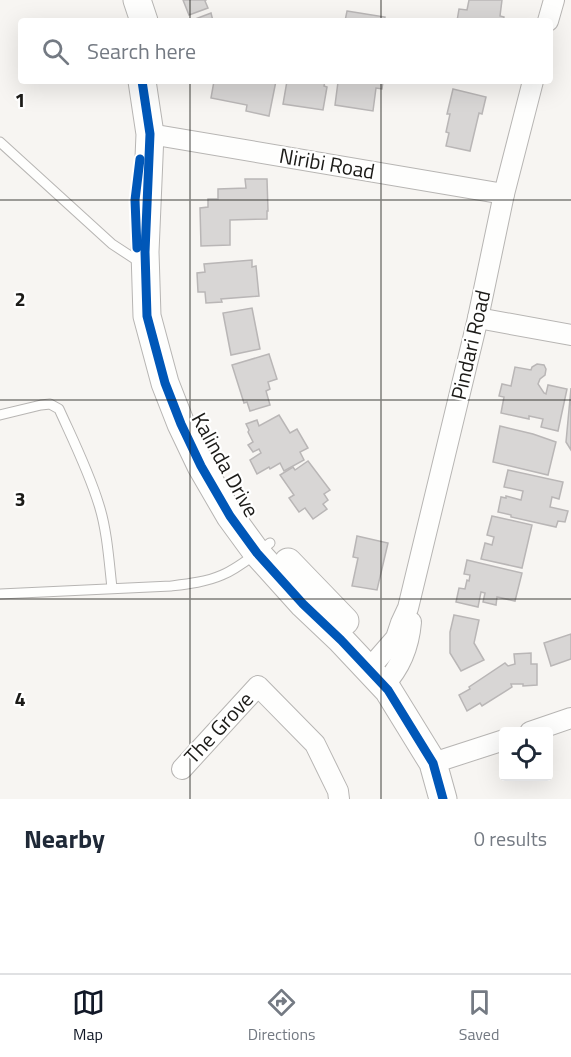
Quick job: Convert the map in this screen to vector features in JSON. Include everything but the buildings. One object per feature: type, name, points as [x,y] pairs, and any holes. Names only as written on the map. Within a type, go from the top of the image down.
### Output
[{"type":"street","points":[[123,0],[129,18]]},
{"type":"street","points":[[137,0],[143,18]]},
{"type":"street","points":[[550,18],[554,0]]},
{"type":"street","name":"Kalinda Drive","points":[[143,84],[158,136],[145,266],[147,316],[165,383],[182,424],[201,466],[230,516],[382,671],[417,702],[453,799]]},
{"type":"street","name":"Kalinda Drive","points":[[156,84],[158,136],[155,244],[162,311],[183,391],[202,435],[263,548]]},
{"type":"street","name":"Pindari Road","points":[[382,671],[408,608],[478,318],[504,194],[532,84]]},
{"type":"street","name":"Niribi Road","points":[[158,136],[504,194]]},
{"type":"street","points":[[478,318],[571,335]]},
{"type":"street","name":"The Grove","points":[[182,769],[258,686],[315,744],[338,791],[339,799]]},
{"type":"street","points":[[545,727],[571,718]]},
{"type":"street","points":[[439,761],[499,742]]},
{"type":"street","name":"Kalinda Drive","points":[[439,761],[443,799]]},
{"type":"lane","points":[[0,142],[112,244],[145,266]]},
{"type":"lane","points":[[0,415],[50,404],[59,409],[89,476],[100,507],[108,550],[111,588]]},
{"type":"lane","points":[[0,594],[171,586],[198,582],[224,574],[263,548]]},
{"type":"cycle path","points":[[142,84],[150,134],[145,252],[147,316],[165,383],[181,424],[201,466],[230,516],[257,553],[303,604],[388,690],[433,763],[443,799]]},
{"type":"cycle path","points":[[137,248],[135,200],[140,159]]}]
